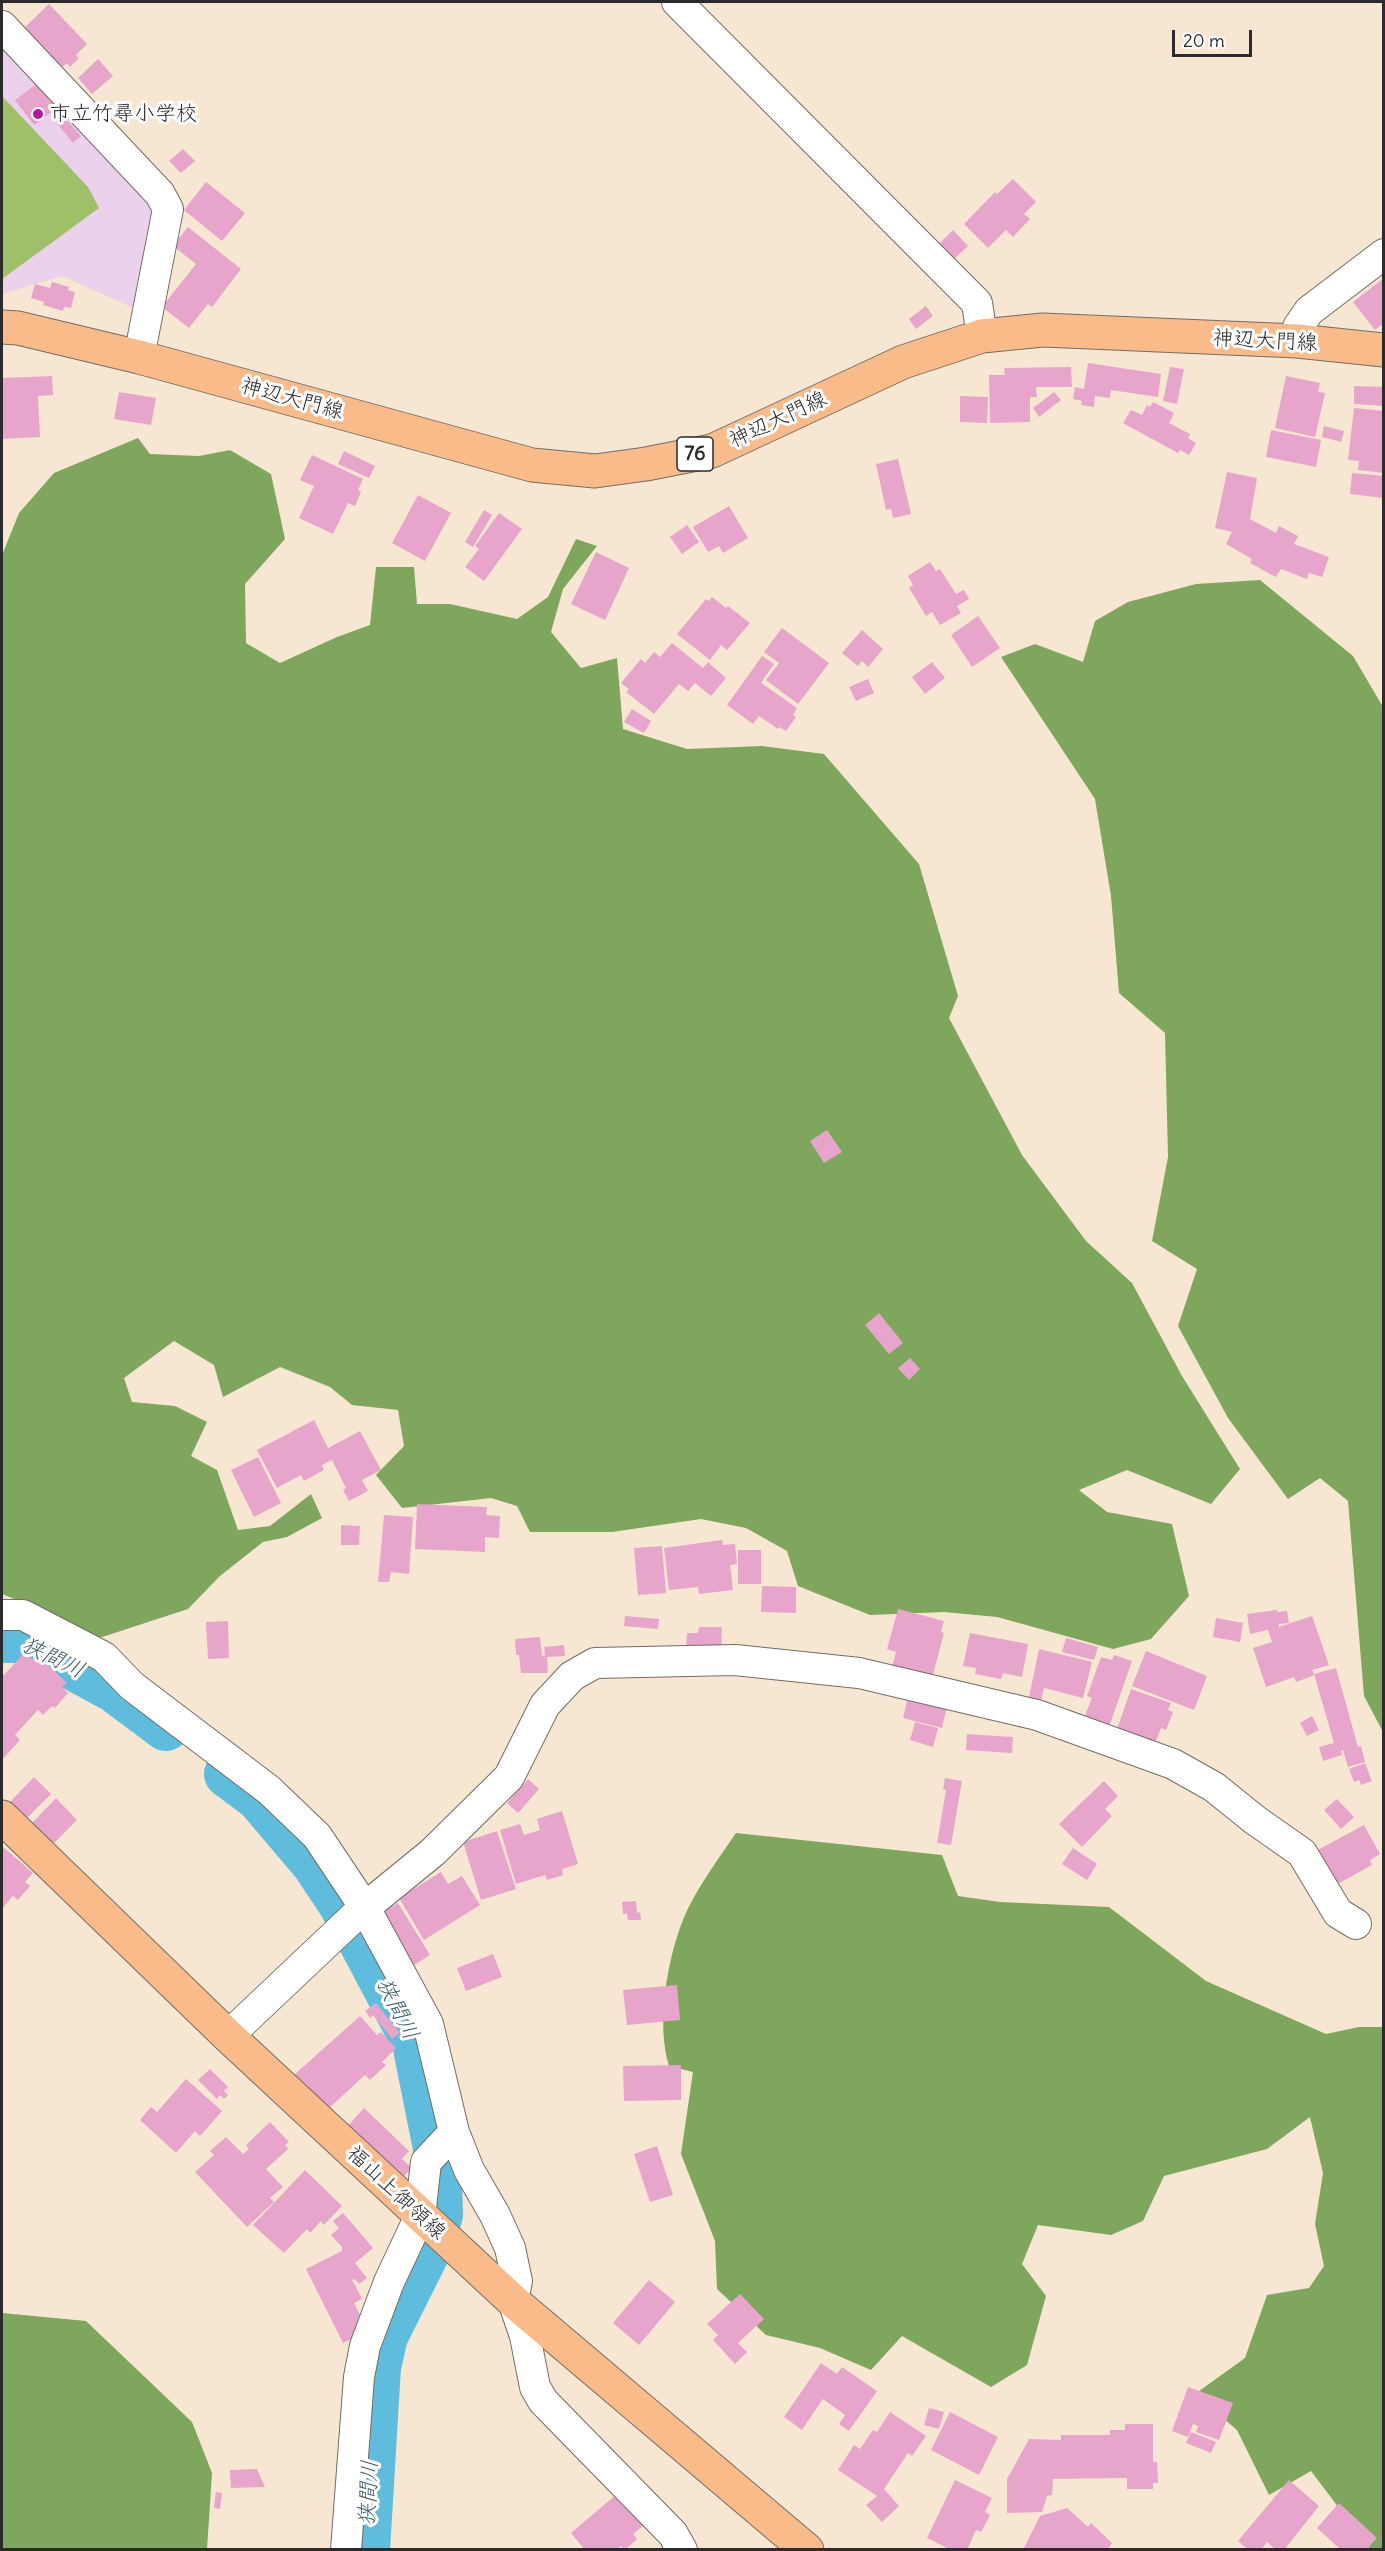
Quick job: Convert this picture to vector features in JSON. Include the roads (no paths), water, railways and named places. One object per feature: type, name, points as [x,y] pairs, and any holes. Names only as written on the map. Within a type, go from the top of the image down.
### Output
[{"type":"main road","name":"神辺大門線","points":[[2,327],[18,328],[139,357],[532,465],[595,471],[712,451],[903,362],[982,336],[1043,330],[1297,341],[1383,350]]},
{"type":"main road","name":"福山上御領線","points":[[2,1817],[228,2036],[429,2225],[513,2301],[807,2550]]},
{"type":"street","points":[[677,2],[977,303],[982,336]]},
{"type":"street","points":[[2,26],[160,194],[168,209],[139,357]]},
{"type":"street","points":[[1297,341],[1298,327],[1309,310],[1383,254]]},
{"type":"street","points":[[2,1616],[23,1615],[104,1657],[132,1686],[269,1790],[317,1836],[355,1917],[428,2024],[454,2132],[469,2170],[495,2215],[510,2248],[517,2281],[513,2301],[525,2336],[535,2387],[543,2401],[673,2534],[682,2550]]},
{"type":"street","points":[[228,2036],[355,1917],[432,1852],[509,1778],[545,1705],[572,1676],[595,1663],[735,1660],[859,1673],[1037,1716],[1173,1764],[1214,1787],[1254,1820],[1302,1853],[1338,1914],[1356,1924]]},
{"type":"street","points":[[346,2550],[359,2377],[365,2346],[390,2282],[429,2225],[426,2162],[454,2132]]},
{"type":"waterway","name":"狭間川","points":[[2,1639],[23,1639],[115,1689],[166,1727]]},
{"type":"waterway","name":"狭間川","points":[[228,1774],[259,1797],[315,1863],[343,1905],[416,2043],[437,2148],[439,2215],[426,2252],[384,2336],[377,2367],[366,2550]]},
{"type":"place","name":"市立竹尋小学校","points":[[38,114]]}]
